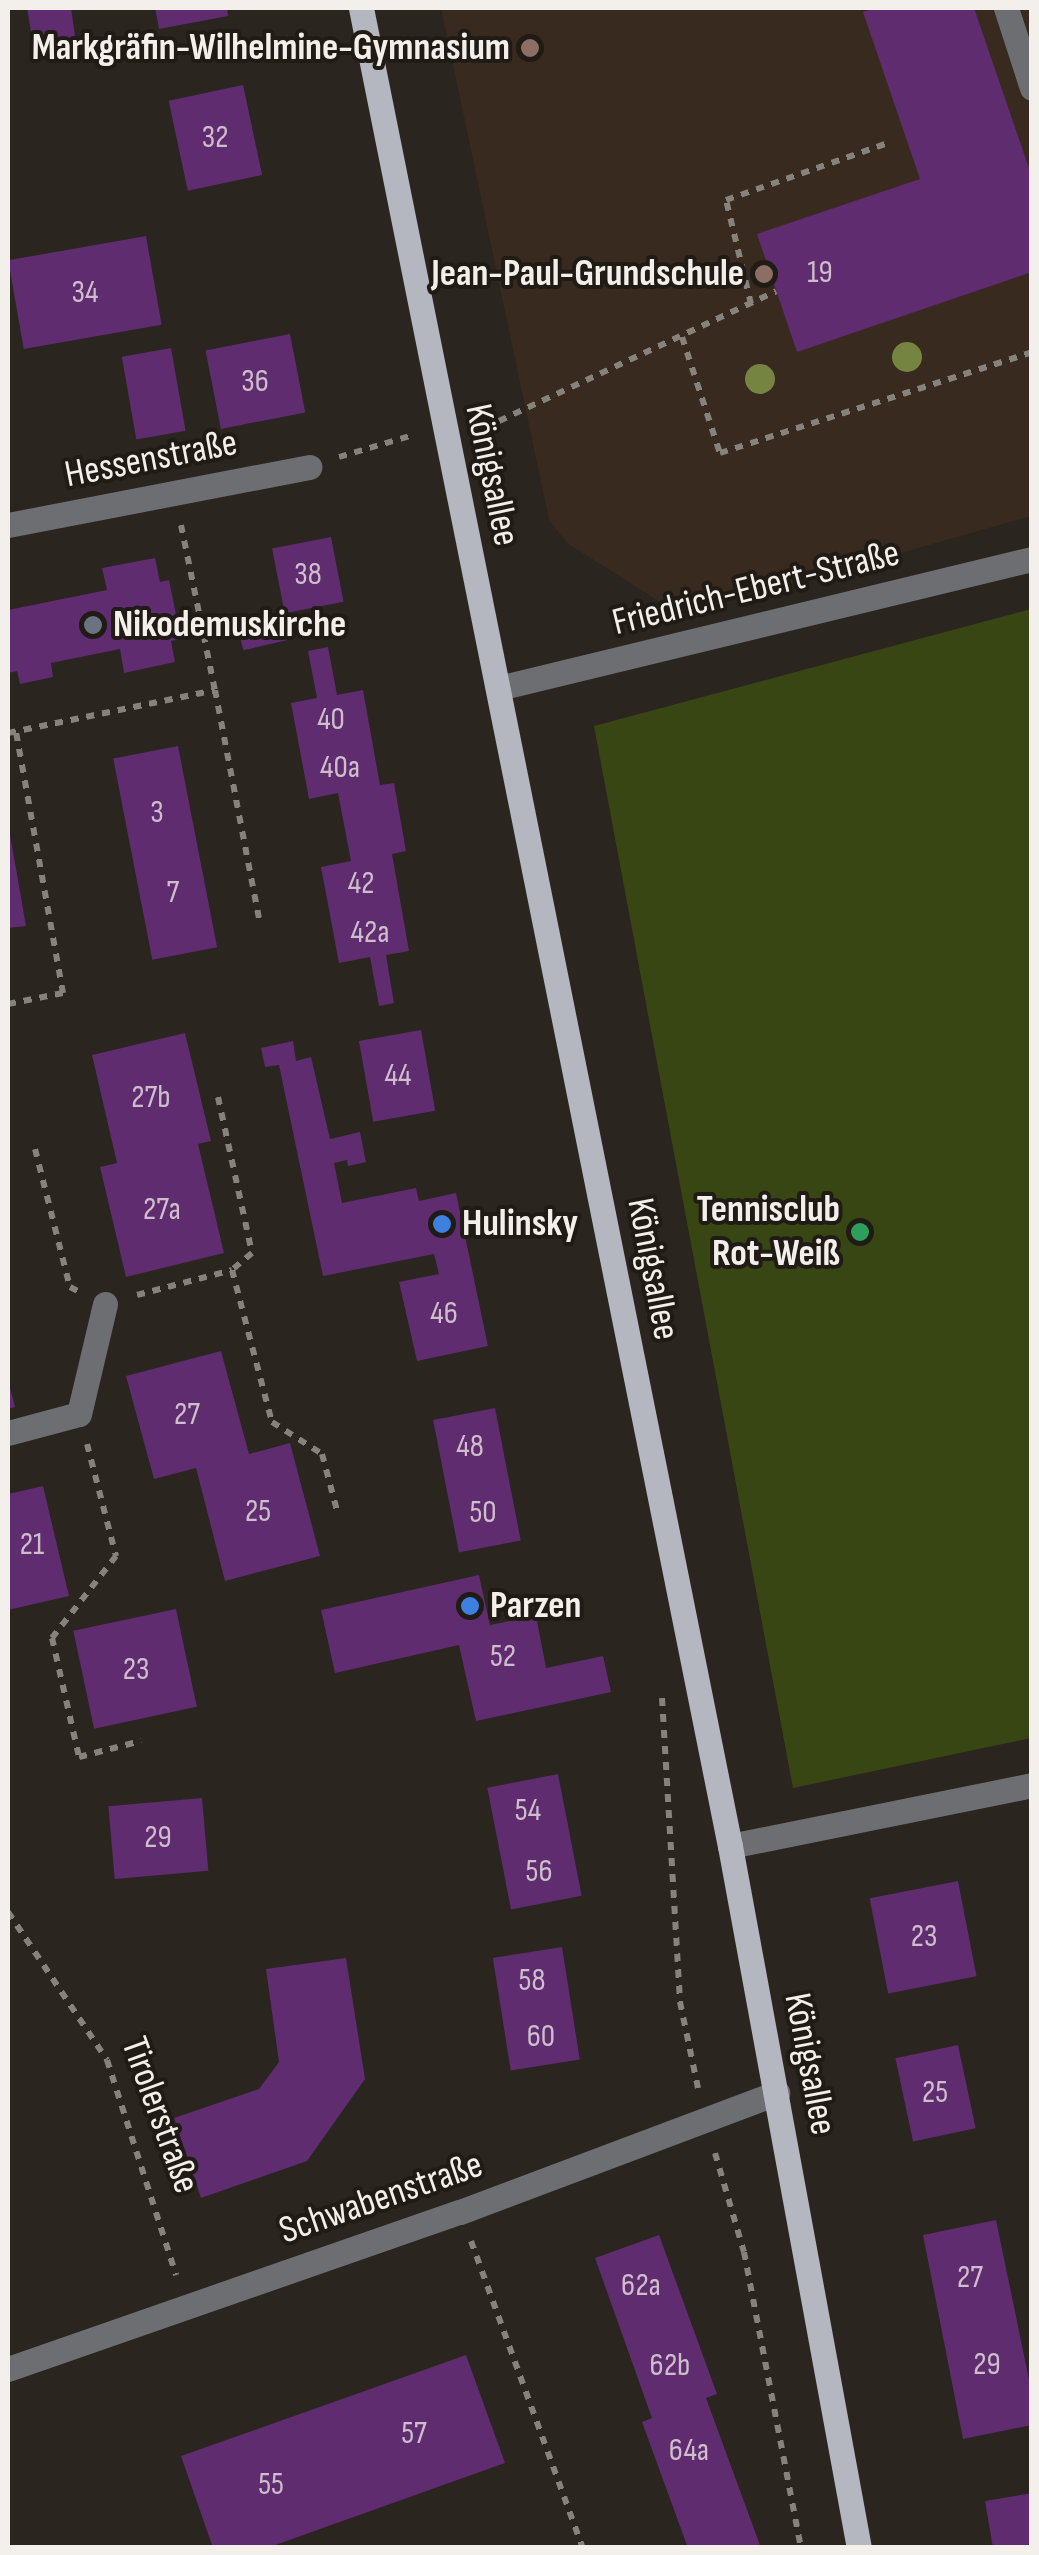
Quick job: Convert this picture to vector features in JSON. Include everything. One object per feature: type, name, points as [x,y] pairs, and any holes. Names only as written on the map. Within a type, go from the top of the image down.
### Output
[{"type":"main road","name":"Königsallee","points":[[360,8],[730,1846],[860,2548]]},
{"type":"street","points":[[1006,8],[1032,88]]},
{"type":"street","name":"Hessenstraße","points":[[8,525],[309,466]]},
{"type":"street","name":"Friedrich-Ebert-Straße","points":[[499,688],[1032,558]]},
{"type":"street","points":[[8,1434],[79,1414],[105,1304]]},
{"type":"street","points":[[730,1846],[1032,1785]]},
{"type":"street","name":"Schwabenstraße","points":[[8,2369],[460,2212],[778,2093]]},
{"type":"path","points":[[751,304],[726,200],[891,142]]},
{"type":"path","points":[[499,421],[776,291]]},
{"type":"path","points":[[682,337],[720,454],[1032,352]]},
{"type":"path","points":[[309,466],[443,426]]},
{"type":"path","points":[[175,494],[259,919]]},
{"type":"path","points":[[8,1004],[63,994],[12,732],[215,690]]},
{"type":"path","points":[[34,1150],[70,1287],[105,1304],[232,1270],[252,1253],[218,1097]]},
{"type":"path","points":[[232,1270],[272,1422],[322,1454],[338,1514]]},
{"type":"path","points":[[79,1414],[116,1556],[52,1638],[79,1757],[141,1741]]},
{"type":"path","points":[[661,1683],[680,2002],[705,2121],[744,2252],[800,2548]]},
{"type":"path","name":"Tirolerstraße","points":[[8,1912],[107,2060],[185,2305]]},
{"type":"path","points":[[460,2212],[582,2548]]},
{"type":"shaded area","name":"Jean-Paul-Grundschule","points":[[441,8],[1031,8],[1031,516],[777,588],[696,605],[660,602],[567,543],[549,520]]},
{"type":"green space","name":"Tennisclub Rot-Weiß","points":[[1031,609],[1031,1738],[793,1788],[594,726]]},
{"type":"building","points":[[27,8],[71,8],[76,43],[34,50]]},
{"type":"building","points":[[155,8],[227,8],[228,16],[159,29]]},
{"type":"building","points":[[876,8],[974,8],[1032,177],[1032,272],[797,352],[757,234],[920,179],[863,12]]},
{"type":"building","points":[[243,85],[262,175],[188,191],[169,101]]},
{"type":"building","points":[[146,236],[162,325],[24,349],[8,260]]},
{"type":"building","points":[[290,334],[305,413],[221,429],[206,350]]},
{"type":"building","points":[[171,348],[186,431],[136,439],[122,357]]},
{"type":"building","points":[[331,537],[344,602],[285,613],[272,548]]},
{"type":"building","name":"Nikodemuskirche","points":[[155,558],[160,582],[169,580],[181,639],[171,641],[175,662],[124,673],[120,649],[51,663],[53,677],[20,684],[17,671],[8,673],[8,610],[107,590],[102,568]]},
{"type":"building","points":[[286,622],[290,640],[243,650],[239,633]]},
{"type":"building","points":[[328,647],[337,695],[363,690],[380,785],[394,783],[406,851],[392,854],[409,951],[386,955],[394,1003],[379,1006],[370,957],[339,963],[321,867],[351,861],[338,793],[309,799],[291,703],[317,698],[308,651]]},
{"type":"building","points":[[178,746],[217,947],[152,960],[113,759]]},
{"type":"building","points":[[8,823],[26,926],[8,928]]},
{"type":"building","points":[[421,1030],[435,1111],[373,1122],[359,1041]]},
{"type":"building","points":[[185,1033],[211,1141],[198,1144],[224,1253],[126,1277],[100,1167],[117,1163],[92,1055]]},
{"type":"building","points":[[293,1041],[296,1061],[311,1057],[330,1139],[360,1132],[366,1162],[348,1166],[347,1160],[334,1163],[342,1203],[416,1188],[419,1201],[456,1193],[488,1346],[417,1361],[399,1282],[439,1274],[434,1254],[323,1276],[279,1065],[265,1067],[261,1048]]},
{"type":"building","points":[[221,1351],[249,1454],[290,1443],[320,1556],[225,1581],[196,1468],[154,1479],[126,1376]]},
{"type":"building","points":[[8,1380],[15,1407],[8,1409]]},
{"type":"building","points":[[495,1408],[521,1541],[459,1553],[433,1420]]},
{"type":"building","points":[[43,1486],[69,1596],[8,1610],[8,1494]]},
{"type":"building","points":[[479,1575],[490,1625],[536,1616],[546,1668],[603,1656],[611,1692],[476,1721],[459,1645],[335,1673],[321,1610]]},
{"type":"building","points":[[176,1609],[197,1707],[94,1729],[73,1631]]},
{"type":"building","points":[[558,1774],[582,1896],[511,1909],[487,1788]]},
{"type":"building","points":[[202,1798],[208,1871],[115,1879],[108,1806]]},
{"type":"building","points":[[958,1881],[977,1976],[888,1993],[870,1898]]},
{"type":"building","points":[[562,1947],[580,2060],[511,2071],[493,1958]]},
{"type":"building","points":[[346,1958],[365,2079],[307,2161],[201,2198],[174,2118],[259,2089],[279,2062],[266,1969]]},
{"type":"building","points":[[958,2045],[976,2128],[913,2141],[895,2058]]},
{"type":"building","points":[[996,2220],[1032,2394],[1032,2425],[963,2439],[923,2235]]},
{"type":"building","points":[[659,2235],[717,2394],[706,2398],[761,2548],[688,2548],[642,2422],[652,2418],[595,2258]]},
{"type":"building","points":[[466,2355],[505,2463],[267,2548],[213,2548],[181,2456]]},
{"type":"building","points":[[1032,2493],[1032,2548],[993,2548],[985,2501]]},
{"type":"place","name":"Markgräfin-Wilhelmine-Gymnasium","points":[[530,48]]},
{"type":"place","name":"Jean-Paul-Grundschule","points":[[764,274]]},
{"type":"place","name":"Nikodemuskirche","points":[[93,625]]},
{"type":"place","name":"Hulinsky","points":[[442,1224]]},
{"type":"place","name":"Tennisclub Rot-Weiß","points":[[860,1232]]},
{"type":"place","name":"Parzen","points":[[470,1606]]}]
